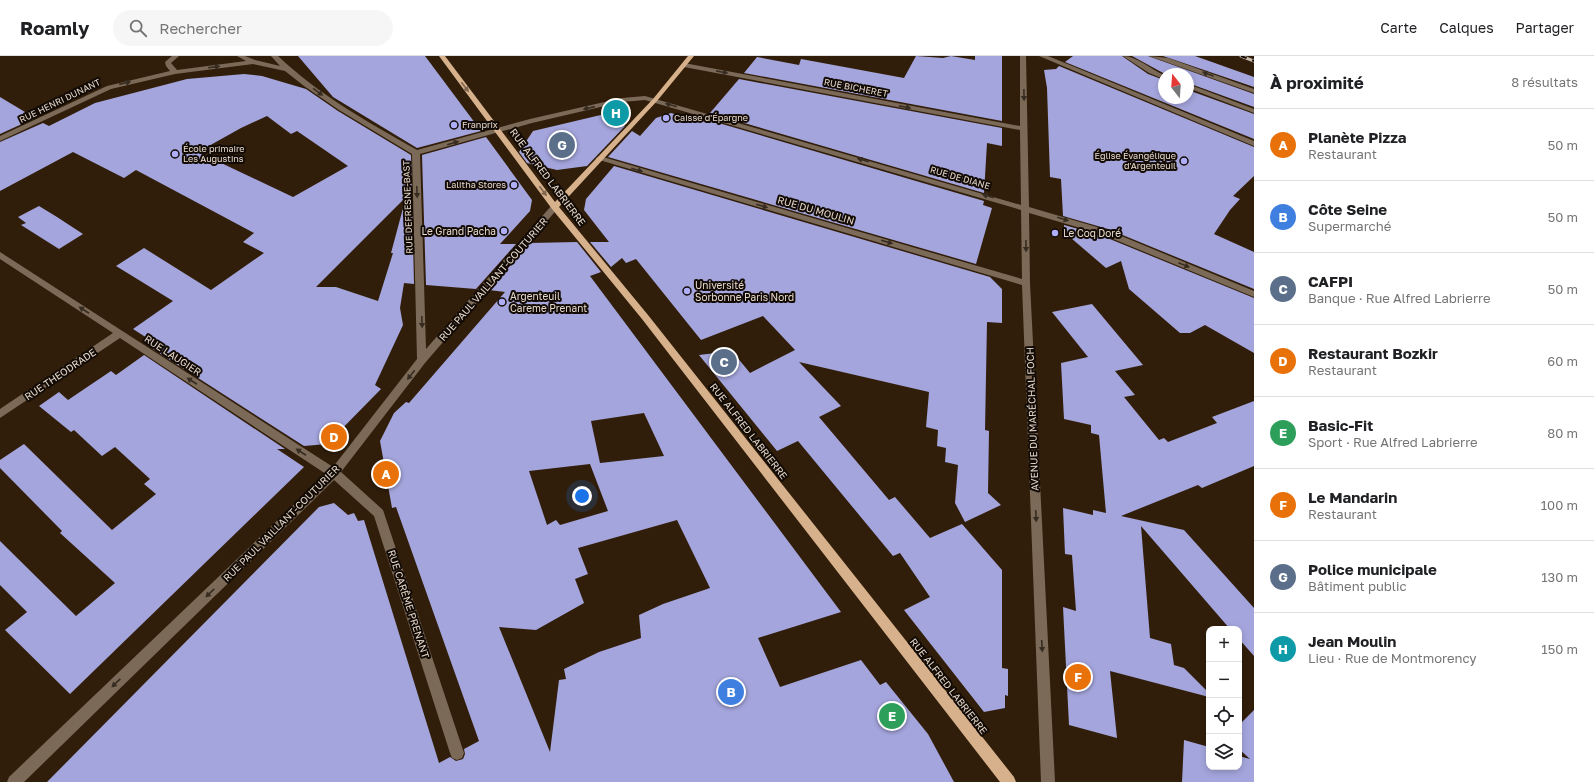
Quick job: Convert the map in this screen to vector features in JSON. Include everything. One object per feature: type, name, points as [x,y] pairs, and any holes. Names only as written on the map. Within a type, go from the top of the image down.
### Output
[{"type":"main road","name":"RUE ALFRED LABRIERRE","points":[[442,56],[555,207],[650,324],[1009,782]]},
{"type":"main road","points":[[555,207],[655,100],[691,56]]},
{"type":"street","points":[[175,72],[169,66],[168,62],[176,56]]},
{"type":"street","points":[[240,56],[253,62],[286,69]]},
{"type":"street","name":"RUE DEFRESNE-BAST","points":[[274,56],[286,69],[337,106],[416,153],[422,360]]},
{"type":"street","name":"AVENUE DU MARÉCHAL FOCH","points":[[1023,56],[1026,283],[1048,782]]},
{"type":"street","points":[[1042,56],[1254,144]]},
{"type":"street","points":[[1126,56],[1158,75]]},
{"type":"street","points":[[1152,56],[1166,59],[1254,91]]},
{"type":"street","name":"RUE HENRI DUNANT","points":[[0,139],[109,87],[175,72],[253,62]]},
{"type":"street","name":"RUE BICHERET","points":[[684,65],[1025,129]]},
{"type":"street","points":[[1194,88],[1254,111]]},
{"type":"street","name":"RUE DE DIANE","points":[[416,153],[498,130],[639,97],[655,100],[1026,207],[1104,232],[1254,294]]},
{"type":"street","name":"RUE DU MOULIN","points":[[600,159],[1026,283]]},
{"type":"street","name":"RUE PAUL VAILLANT-COUTURIER","points":[[14,782],[334,473],[422,360],[555,207]]},
{"type":"street","name":"RUE LAUGIER","points":[[0,255],[334,473]]},
{"type":"street","name":"RUE THEODRADE","points":[[0,414],[120,333]]},
{"type":"street","name":"RUE CARÊME PRENANT","points":[[334,473],[379,513],[457,753]]},
{"type":"building","points":[[298,56],[425,56],[481,131],[417,148],[333,97]]},
{"type":"building","points":[[916,56],[943,58],[951,56],[975,60],[975,56],[1002,56],[1002,121],[744,73],[757,57],[799,65],[801,59],[904,78]]},
{"type":"building","points":[[1073,56],[1122,56],[1148,74],[1158,78],[1158,100],[1065,62]]},
{"type":"building","points":[[1132,56],[1148,56],[1181,68],[1158,68],[1158,70]]},
{"type":"building","points":[[1163,56],[1195,56],[1254,77],[1254,87]]},
{"type":"building","points":[[1059,66],[1254,147],[1254,176],[1233,196],[1240,199],[1230,210],[1214,234],[1254,252],[1254,289],[1108,229],[1063,216],[1061,179],[1050,177],[1047,88],[1044,70],[1056,69]]},
{"type":"building","points":[[1194,72],[1254,94],[1254,107],[1194,85]]},
{"type":"building","points":[[244,74],[262,76],[306,89],[338,111],[411,155],[414,284],[404,283],[400,308],[403,325],[375,385],[381,389],[327,444],[304,446],[153,349],[158,345],[133,329],[173,301],[116,266],[144,248],[211,290],[264,253],[243,242],[254,233],[136,170],[124,178],[73,152],[0,191],[0,142],[43,123],[49,126],[95,103],[187,79]],"holes":[[[267,116],[291,134],[297,131],[348,166],[293,197],[198,152],[241,128]],[[406,197],[391,253],[393,253],[378,301],[336,287],[316,287]]]},
{"type":"building","points":[[739,79],[1002,128],[1002,146],[987,143],[984,193],[710,113]]},
{"type":"building","points":[[1194,92],[1254,114],[1254,139],[1168,104],[1194,104]]},
{"type":"building","points":[[0,97],[35,118],[0,134]]},
{"type":"building","points":[[671,113],[703,122],[705,119],[984,201],[983,205],[992,208],[976,264],[608,157],[632,131],[640,136],[656,118]]},
{"type":"building","points":[[605,114],[625,126],[587,166],[557,170],[527,163],[519,152],[533,131]]},
{"type":"building","points":[[486,137],[532,200],[530,211],[500,244],[516,244],[476,289],[426,285],[422,155]]},
{"type":"building","points":[[614,166],[990,277],[1002,289],[1002,323],[987,322],[985,430],[989,431],[988,493],[1001,505],[965,522],[955,503],[958,465],[945,462],[946,448],[937,446],[938,430],[926,427],[929,392],[799,362],[841,406],[819,417],[889,500],[895,497],[930,538],[962,524],[1002,570],[1002,668],[1008,669],[1008,696],[1005,695],[1005,708],[984,712],[904,610],[930,597],[900,553],[893,556],[798,441],[777,451],[699,355],[732,351],[750,373],[795,350],[763,316],[701,340],[636,259],[626,263],[622,258],[611,267],[590,242],[609,242],[584,210],[586,199]]},
{"type":"building","points":[[39,206],[83,234],[59,249],[21,225],[26,223],[18,217]]},
{"type":"building","points":[[1064,225],[1100,235],[1254,298],[1254,353],[1205,325],[1190,333],[1180,333],[1129,289],[1121,261],[1106,268],[1064,232]]},
{"type":"building","points":[[577,242],[601,272],[590,276],[841,612],[758,638],[780,687],[861,660],[880,685],[886,682],[928,734],[954,782],[47,782],[319,507],[334,503],[348,515],[354,513],[358,521],[364,520],[439,763],[450,757],[456,761],[463,759],[465,754],[464,749],[479,741],[396,507],[392,508],[380,441],[394,413],[406,402],[409,403],[505,292],[489,290],[530,243]],"holes":[[[644,413],[664,456],[600,463],[591,421]],[[590,464],[608,511],[560,525],[556,520],[547,525],[529,471]],[[677,520],[710,588],[663,604],[639,615],[641,638],[599,652],[564,669],[566,679],[559,680],[550,752],[499,627],[536,630],[584,603],[575,579],[588,574],[578,548]]]},
{"type":"building","points":[[1092,304],[1143,365],[1115,371],[1135,395],[1124,397],[1159,440],[1164,438],[1168,442],[1217,423],[1212,417],[1254,401],[1254,466],[1202,488],[1198,485],[1121,516],[1184,530],[1254,608],[1254,656],[1242,642],[1242,626],[1227,626],[1141,526],[1150,638],[1171,644],[1174,665],[1184,668],[1206,690],[1206,696],[1110,671],[1117,738],[1069,725],[1063,607],[1076,611],[1072,555],[1065,554],[1063,508],[1093,515],[1093,510],[1106,513],[1099,435],[1091,433],[1091,425],[1064,419],[1061,363],[1088,357],[1052,312]]},
{"type":"building","points":[[144,355],[285,449],[277,449],[304,467],[70,694],[5,630],[27,612],[0,585],[0,541],[76,616],[115,583],[60,533],[62,531],[0,468],[0,460],[24,444],[112,530],[156,494],[144,484],[150,479],[115,447],[102,456],[74,430],[71,432],[39,406],[59,392],[68,400],[111,371],[116,375]]},
{"type":"building","points":[[1254,710],[1254,782],[1182,782],[1184,740],[1206,746],[1206,770],[1242,770],[1242,757],[1250,759],[1242,752],[1242,722]]},
{"type":"railway","points":[[1241,56],[1254,61]]},
{"type":"place","name":"Jean Moulin","points":[[616,113]]},
{"type":"place","name":"Caisse d'Épargne","points":[[666,118]]},
{"type":"place","name":"Franprix","points":[[454,125]]},
{"type":"place","name":"Police municipale","points":[[562,145]]},
{"type":"place","name":"École primaire Les Augustins","points":[[175,154]]},
{"type":"place","name":"Église Évangélique d'Argenteuil","points":[[1184,161]]},
{"type":"place","name":"Lalitha Stores","points":[[514,185]]},
{"type":"place","name":"Le Grand Pacha","points":[[504,231]]},
{"type":"place","name":"Le Coq Doré","points":[[1055,233]]},
{"type":"place","name":"Université Sorbonne Paris Nord","points":[[687,291]]},
{"type":"place","name":"Argenteuil Careme Prenant","points":[[502,302]]},
{"type":"place","name":"CAFPI","points":[[724,362]]},
{"type":"place","name":"Restaurant Bozkir","points":[[334,437]]},
{"type":"place","name":"Planète Pizza","points":[[386,474]]},
{"type":"place","name":"Le Mandarin","points":[[1078,677]]},
{"type":"place","name":"Côte Seine","points":[[731,692]]},
{"type":"place","name":"Basic-Fit","points":[[892,716]]}]
